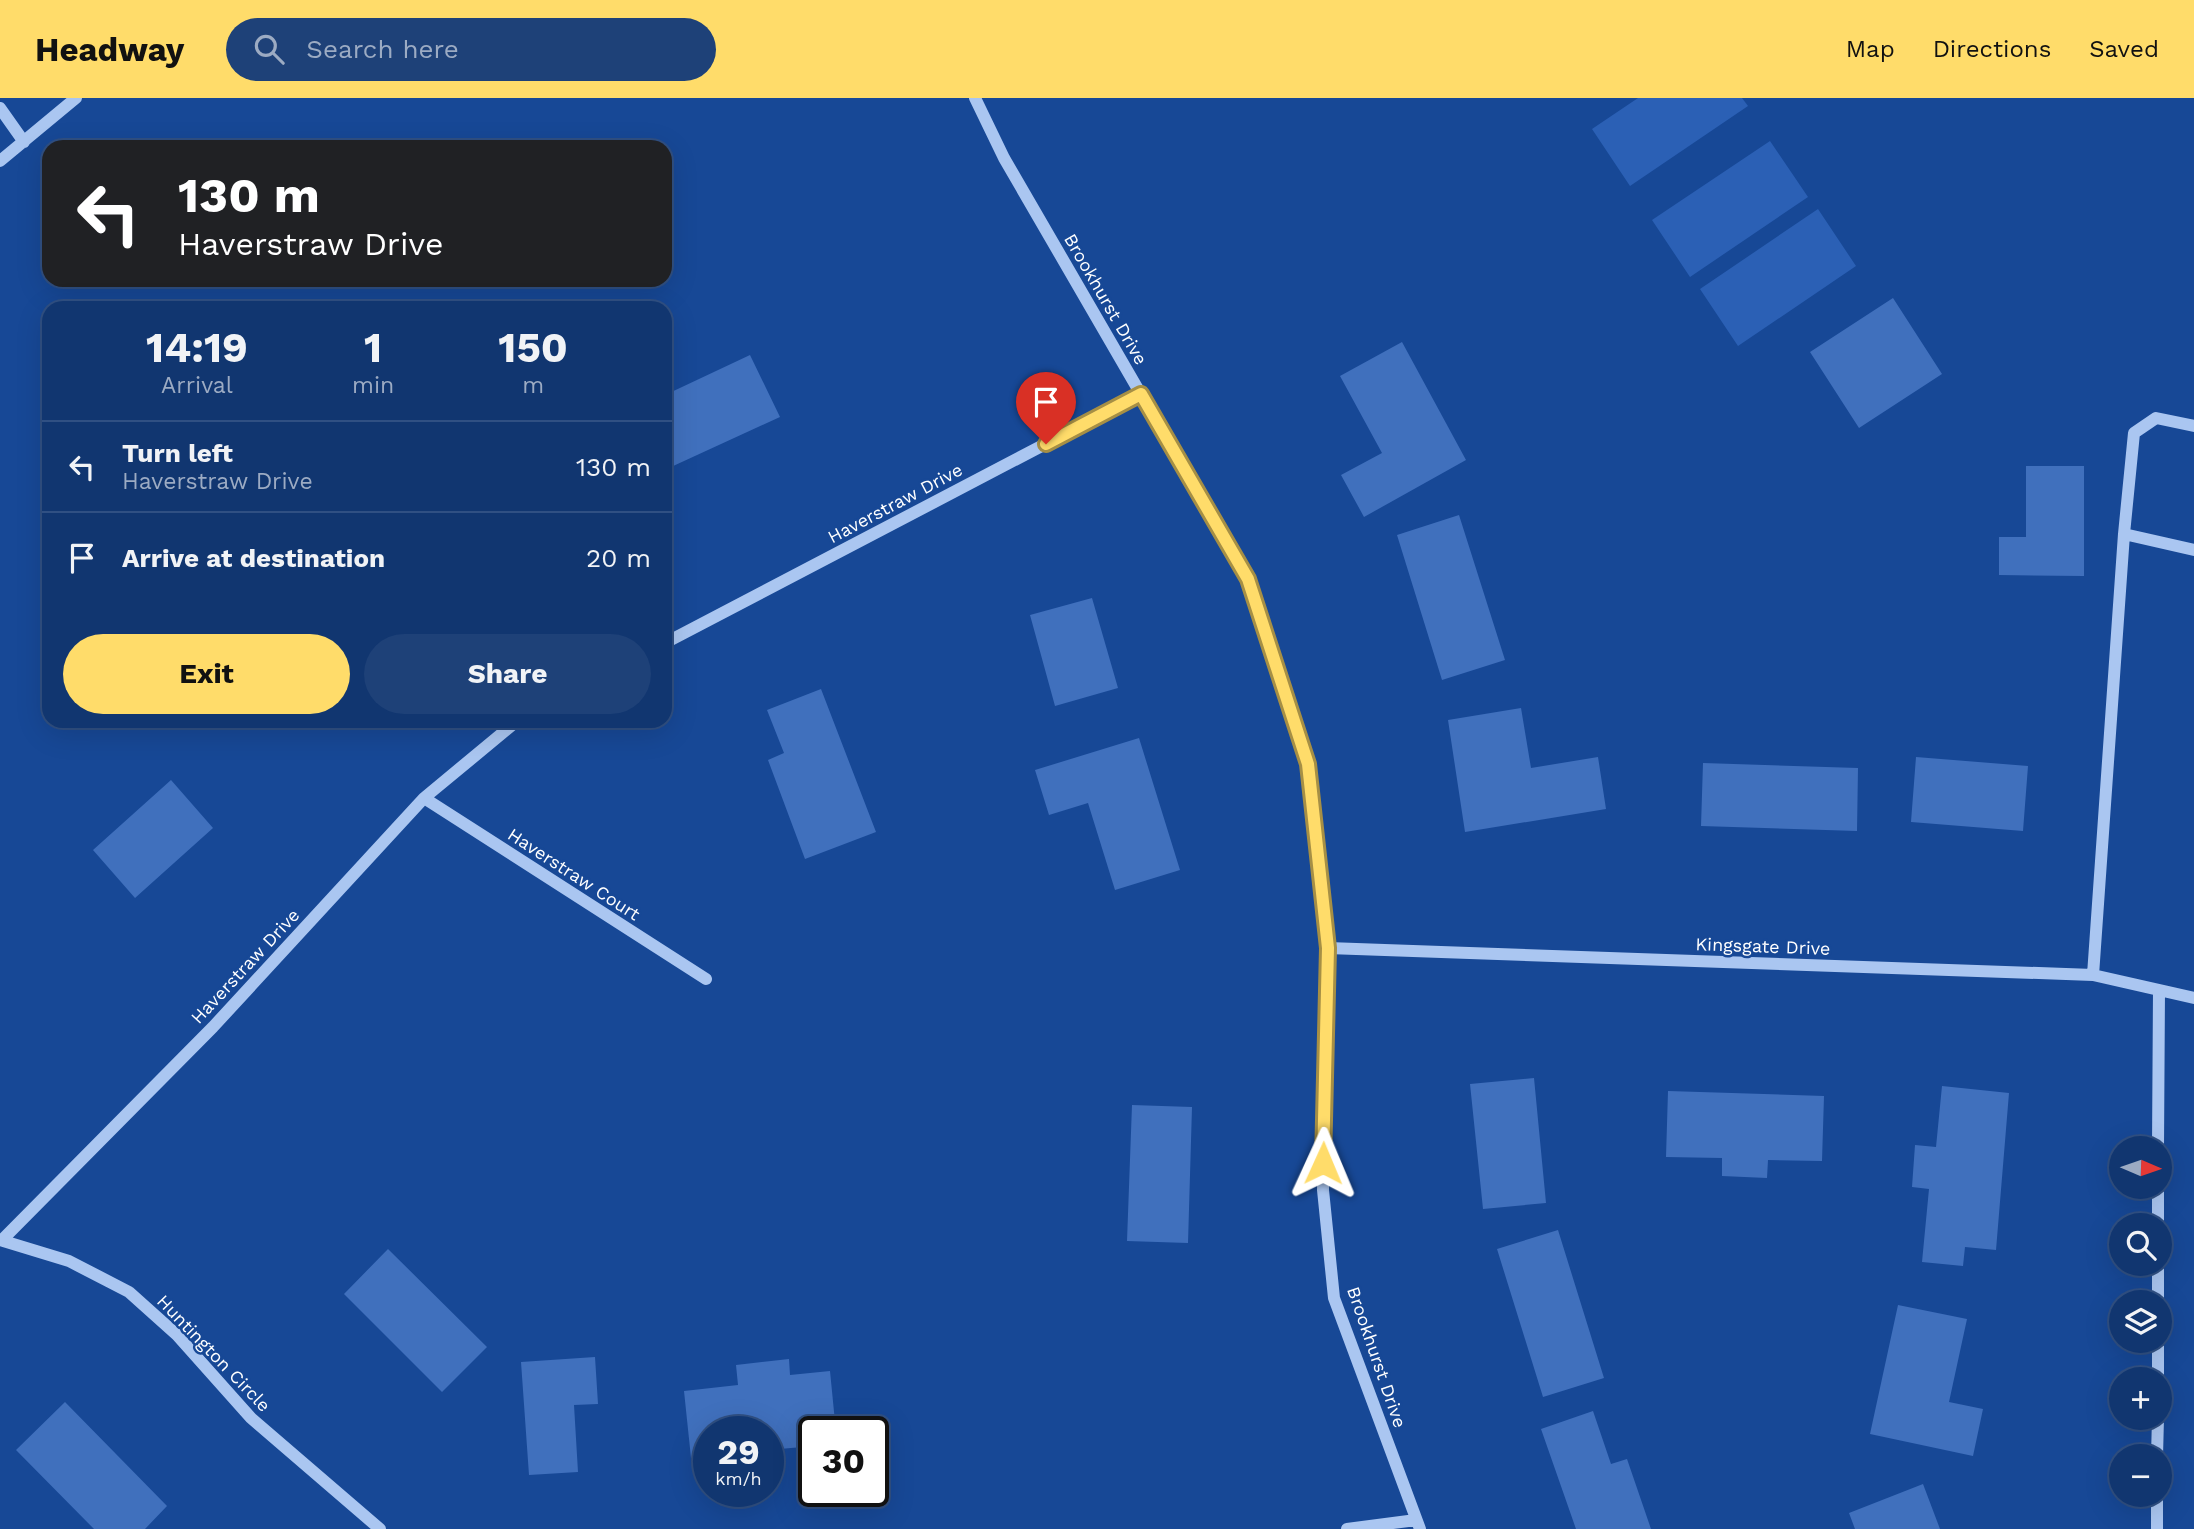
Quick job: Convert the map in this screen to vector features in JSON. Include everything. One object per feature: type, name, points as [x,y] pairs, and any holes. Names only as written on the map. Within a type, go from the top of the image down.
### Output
[{"type":"street","points":[[0,161],[76,98]]},
{"type":"street","name":"Brookhurst Drive","points":[[975,98],[1004,158],[1248,579],[1308,764],[1328,948],[1323,1190],[1334,1298],[1418,1525]]},
{"type":"street","points":[[0,108],[24,142]]},
{"type":"street","name":"Haverstraw Drive","points":[[672,639],[1141,394]]},
{"type":"street","points":[[2093,975],[2124,534],[2134,433],[2156,418],[2194,426]]},
{"type":"street","points":[[2124,534],[2194,550]]},
{"type":"street","name":"Haverstraw Drive","points":[[1,1240],[213,1027],[424,798],[509,728]]},
{"type":"street","name":"Haverstraw Court","points":[[424,798],[706,979]]},
{"type":"street","name":"Kingsgate Drive","points":[[1328,948],[2093,975],[2194,998]]},
{"type":"street","points":[[2158,1136],[2159,990]]},
{"type":"street","name":"Huntington Circle","points":[[1,1240],[69,1261],[129,1292],[177,1335],[251,1418],[380,1529]]},
{"type":"street","points":[[2157,1507],[2157,1529]]},
{"type":"street","points":[[1347,1529],[1418,1525]]},
{"type":"shaded area","points":[[1638,98],[1742,98],[1748,106],[1630,186],[1592,129]]},
{"type":"shaded area","points":[[1770,141],[1808,197],[1690,277],[1652,220]]},
{"type":"shaded area","points":[[1818,209],[1856,266],[1738,346],[1700,289]]},
{"type":"building","points":[[1893,298],[1942,374],[1859,428],[1810,352]]},
{"type":"building","points":[[1402,342],[1466,460],[1364,517],[1341,475],[1382,453],[1340,376]]},
{"type":"building","points":[[750,355],[780,417],[672,467],[672,392]]},
{"type":"building","points":[[2026,466],[2084,466],[2084,576],[1999,575],[1999,537],[2026,537]]},
{"type":"building","points":[[1459,515],[1505,660],[1442,680],[1397,535]]},
{"type":"building","points":[[1092,598],[1118,688],[1055,706],[1030,615]]},
{"type":"building","points":[[821,689],[876,832],[805,859],[768,760],[784,753],[767,710]]},
{"type":"building","points":[[1521,708],[1531,768],[1598,757],[1606,809],[1465,832],[1448,720]]},
{"type":"building","points":[[1139,738],[1180,870],[1115,890],[1088,803],[1049,815],[1035,770]]},
{"type":"building","points":[[1916,757],[2028,766],[2023,831],[1911,822]]},
{"type":"building","points":[[1703,763],[1858,768],[1857,831],[1701,826]]},
{"type":"building","points":[[171,780],[213,828],[135,898],[93,850]]},
{"type":"building","points":[[1534,1078],[1546,1203],[1483,1209],[1470,1084]]},
{"type":"building","points":[[1942,1086],[2009,1093],[1996,1250],[1965,1247],[1963,1266],[1922,1262],[1929,1189],[1912,1187],[1915,1145],[1936,1147]]},
{"type":"building","points":[[1668,1091],[1824,1096],[1822,1161],[1768,1160],[1767,1178],[1722,1176],[1722,1158],[1666,1157]]},
{"type":"building","points":[[1132,1105],[1192,1107],[1188,1243],[1127,1241]]},
{"type":"building","points":[[1558,1230],[1604,1378],[1543,1397],[1497,1249]]},
{"type":"building","points":[[388,1249],[487,1347],[442,1392],[344,1294]]},
{"type":"building","points":[[1898,1305],[1967,1319],[1949,1402],[1983,1409],[1973,1456],[1870,1434]]},
{"type":"building","points":[[595,1357],[598,1404],[574,1405],[578,1472],[529,1475],[521,1362]]},
{"type":"building","points":[[789,1359],[790,1375],[830,1371],[834,1416],[798,1416],[798,1447],[784,1449],[784,1416],[693,1416],[691,1458],[684,1391],[738,1385],[736,1365]]},
{"type":"building","points":[[65,1402],[167,1506],[145,1529],[94,1529],[16,1450]]},
{"type":"building","points":[[1593,1411],[1611,1464],[1627,1459],[1651,1529],[1576,1529],[1541,1429]]},
{"type":"building","points":[[1923,1484],[1940,1529],[1855,1529],[1849,1513]]},
{"type":"route","points":[[1046,444],[1141,394],[1248,579],[1308,764],[1328,948],[1323,1163]]}]
